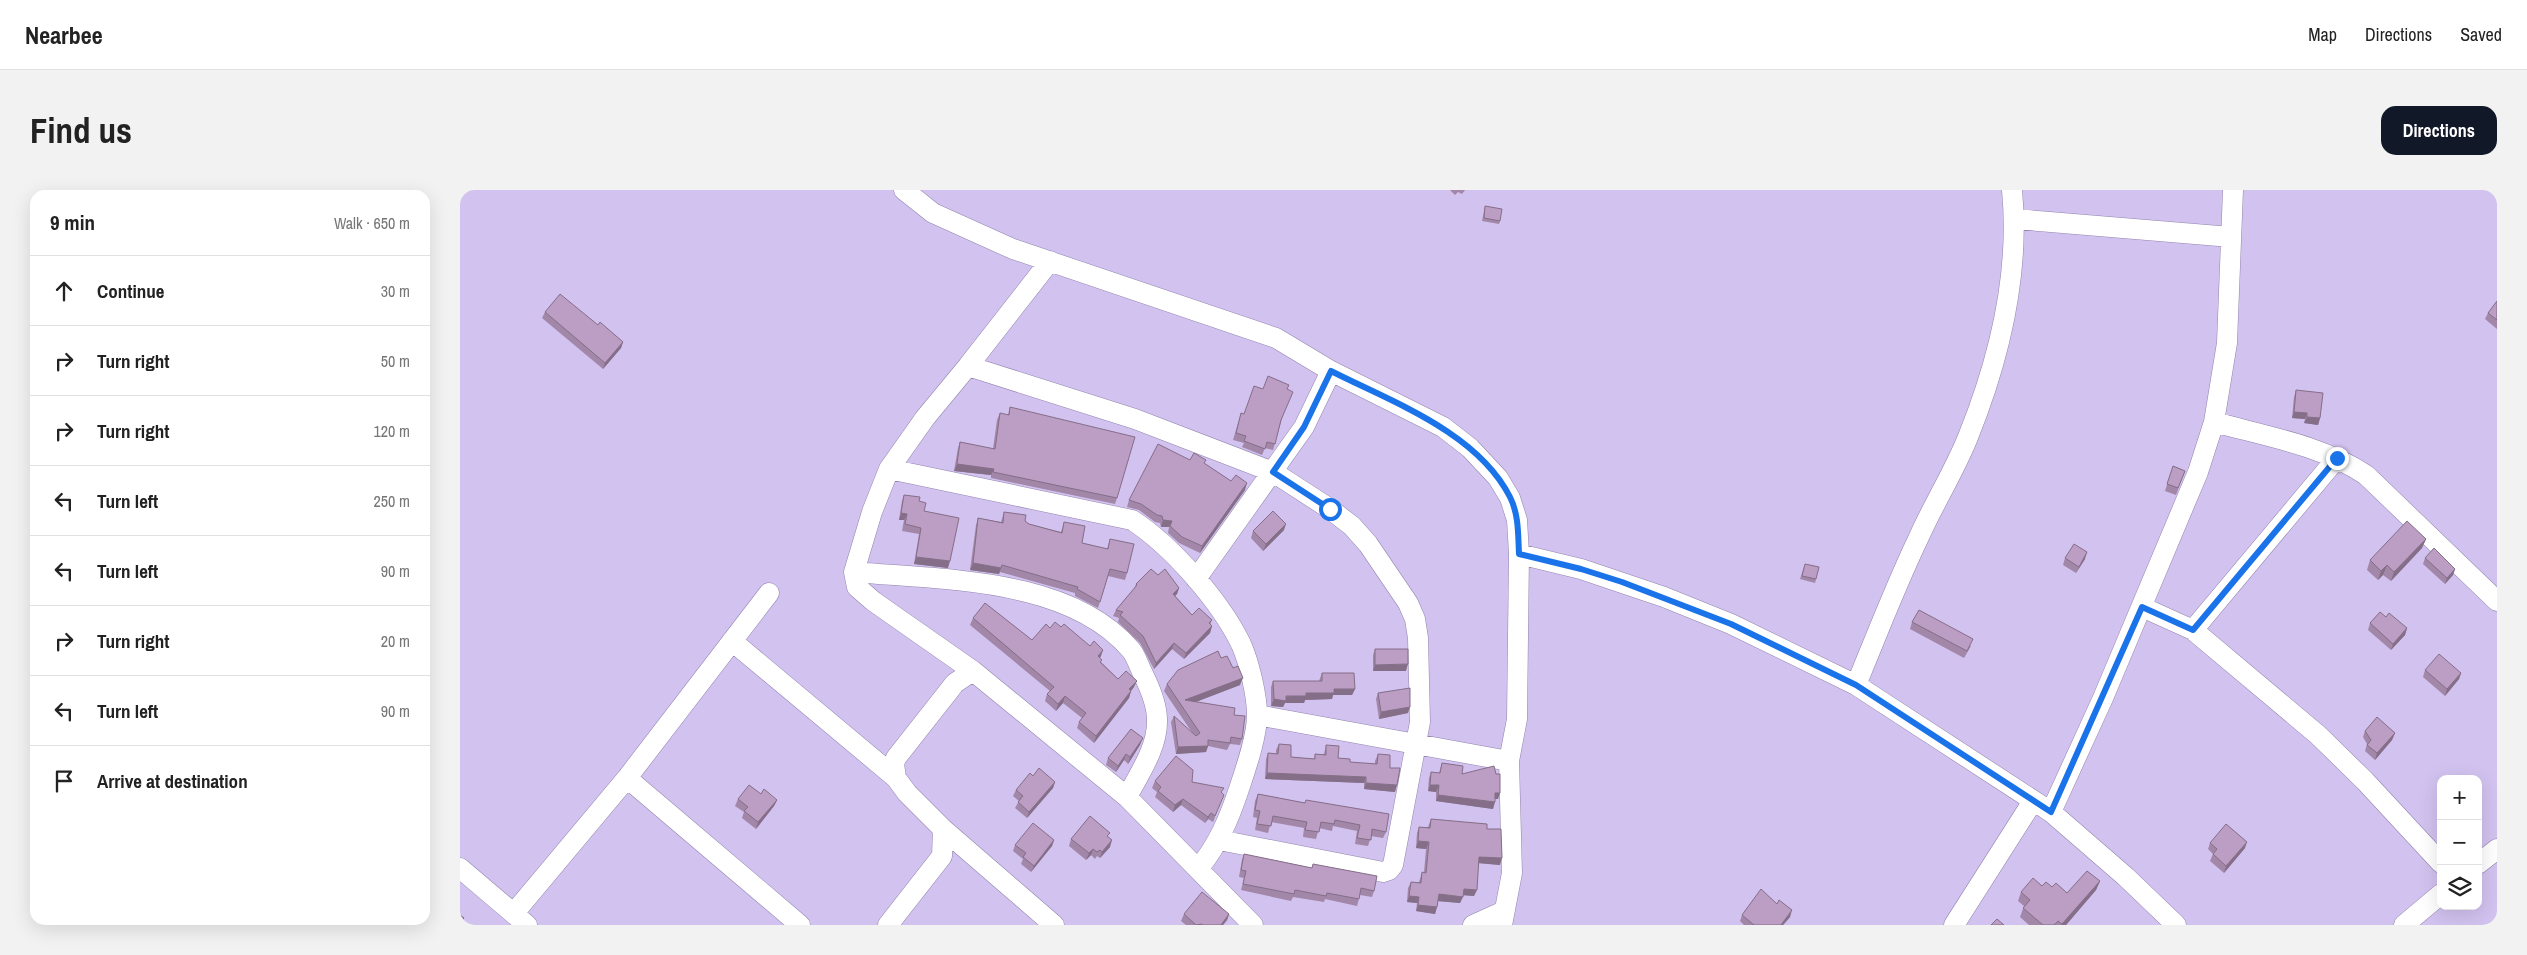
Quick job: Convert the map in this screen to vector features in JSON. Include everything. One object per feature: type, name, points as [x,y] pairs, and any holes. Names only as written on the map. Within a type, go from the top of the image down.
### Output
[{"type":"street","points":[[904,190],[933,213],[1013,249],[1260,332],[1292,347],[1331,371],[1443,427],[1470,448],[1498,478],[1510,498],[1517,520],[1519,554],[1517,718],[1509,761],[1513,859],[1510,887],[1503,918],[1473,925]]},
{"type":"street","points":[[1856,685],[1917,540],[1968,438],[1992,369],[2008,296],[2015,219],[2012,190]]},
{"type":"street","points":[[2051,812],[2142,607],[2198,472],[2214,422],[2227,342],[2233,190]]},
{"type":"street","points":[[2015,219],[2232,237]]},
{"type":"street","points":[[1050,261],[925,418],[889,470],[872,512],[854,572],[858,587],[873,601],[973,672],[1127,797],[1253,925]]},
{"type":"street","points":[[968,366],[1136,418],[1273,472],[1330,509],[1352,526],[1374,552],[1408,603],[1415,618],[1418,638],[1420,722],[1417,746],[1393,865],[1389,870],[1383,872],[1220,840]]},
{"type":"street","points":[[1196,579],[1304,427],[1331,371]]},
{"type":"street","points":[[2214,422],[2337,458],[2366,476],[2497,601]]},
{"type":"street","points":[[2193,630],[2337,458]]},
{"type":"street","points":[[889,470],[1132,520],[1149,531],[1196,579],[1241,644],[1249,667],[1257,715],[1242,781],[1220,840],[1198,869]]},
{"type":"street","points":[[1519,554],[1581,569],[1664,597],[1731,624],[1856,685],[2051,812],[2126,877],[2176,925]]},
{"type":"street","points":[[854,572],[1000,586],[1066,605],[1090,616],[1110,630],[1132,651],[1152,691],[1158,720],[1152,747],[1127,797]]},
{"type":"street","points":[[460,868],[521,919],[769,592]]},
{"type":"street","points":[[2142,607],[2193,630],[2318,735],[2437,859]]},
{"type":"street","points":[[732,641],[896,778],[943,829],[1054,925]]},
{"type":"street","points":[[896,778],[894,764],[896,758],[955,683],[973,672]]},
{"type":"street","points":[[1257,715],[1417,746],[1509,761]]},
{"type":"street","points":[[627,778],[800,925]]},
{"type":"street","points":[[1954,925],[2033,801]]},
{"type":"street","points":[[888,925],[942,856],[943,829]]},
{"type":"street","points":[[2482,861],[2497,849]]},
{"type":"street","points":[[2404,925],[2437,897]]},
{"type":"building","points":[[1485,206],[1502,209],[1500,221],[1484,218]]},
{"type":"building","points":[[560,294],[598,325],[600,322],[623,342],[605,363],[545,312]]},
{"type":"building","points":[[2497,301],[2497,320],[2488,313]]},
{"type":"building","points":[[1268,376],[1289,385],[1287,389],[1293,392],[1281,420],[1275,444],[1267,442],[1265,449],[1244,441],[1246,436],[1236,433],[1241,413],[1244,414],[1254,386],[1263,389]]},
{"type":"building","points":[[2296,390],[2323,393],[2320,418],[2307,417],[2307,413],[2294,412]]},
{"type":"building","points":[[1010,407],[1135,437],[1117,498],[993,472],[994,469],[957,464],[960,442],[995,449],[1000,413],[1009,415]]},
{"type":"building","points":[[1158,444],[1190,460],[1194,453],[1206,460],[1204,463],[1231,481],[1236,475],[1247,483],[1202,546],[1182,537],[1170,526],[1172,521],[1163,520],[1162,516],[1157,515],[1141,504],[1129,500]]},
{"type":"building","points":[[2173,466],[2185,471],[2178,488],[2167,484]]},
{"type":"building","points":[[904,495],[920,497],[919,501],[926,503],[924,511],[959,518],[950,561],[916,557],[921,528],[905,524],[907,514],[901,513]]},
{"type":"building","points":[[1273,511],[1286,524],[1266,544],[1253,531]]},
{"type":"building","points":[[1004,512],[1026,515],[1025,521],[1029,524],[1062,533],[1064,522],[1085,526],[1082,543],[1108,549],[1110,539],[1134,544],[1127,573],[1110,569],[1100,602],[1077,589],[1078,587],[1002,565],[1001,568],[973,563],[978,518],[1003,523]]},
{"type":"building","points":[[2407,521],[2426,539],[2394,572],[2387,565],[2381,571],[2370,560]]},
{"type":"building","points":[[2074,544],[2087,552],[2079,567],[2065,558]]},
{"type":"building","points":[[2434,548],[2455,569],[2447,578],[2425,558]]},
{"type":"building","points":[[1805,564],[1819,567],[1816,579],[1802,576]]},
{"type":"building","points":[[1151,569],[1158,575],[1165,569],[1179,588],[1173,594],[1192,615],[1199,608],[1212,620],[1209,623],[1212,626],[1186,653],[1174,643],[1156,663],[1143,636],[1120,615],[1123,612],[1116,610],[1136,584]]},
{"type":"building","points":[[985,603],[1032,640],[1046,624],[1050,628],[1055,622],[1061,627],[1064,624],[1090,646],[1094,641],[1103,650],[1098,656],[1102,660],[1100,662],[1118,679],[1126,671],[1137,681],[1129,689],[1131,691],[1096,736],[1079,722],[1086,713],[1065,696],[1058,704],[1047,694],[1054,687],[973,618]]},
{"type":"building","points":[[1919,610],[1973,639],[1967,651],[1912,622]]},
{"type":"building","points":[[2380,612],[2386,617],[2389,613],[2407,628],[2393,644],[2370,623]]},
{"type":"building","points":[[1375,649],[1408,649],[1408,664],[1375,665]]},
{"type":"building","points":[[1218,651],[1221,658],[1227,656],[1233,668],[1238,666],[1243,678],[1185,700],[1235,708],[1234,715],[1245,716],[1242,739],[1231,737],[1230,743],[1208,740],[1208,746],[1178,747],[1174,716],[1196,736],[1200,733],[1167,684],[1178,670]]},
{"type":"building","points":[[2439,654],[2461,673],[2447,689],[2425,670]]},
{"type":"building","points":[[1322,673],[1354,673],[1355,689],[1334,689],[1334,693],[1306,693],[1306,696],[1286,696],[1286,701],[1274,699],[1273,681],[1322,681]]},
{"type":"building","points":[[1410,688],[1410,707],[1381,712],[1378,693]]},
{"type":"building","points":[[2377,717],[2395,733],[2377,753],[2367,745],[2371,740],[2365,731]]},
{"type":"building","points":[[1131,729],[1143,738],[1130,757],[1126,754],[1118,766],[1108,758]]},
{"type":"building","points":[[1279,744],[1291,745],[1291,757],[1315,759],[1315,754],[1326,755],[1326,745],[1339,746],[1338,758],[1350,759],[1350,762],[1377,764],[1378,754],[1390,755],[1390,768],[1400,768],[1397,785],[1366,783],[1366,777],[1267,773],[1268,753],[1278,754]]},
{"type":"building","points":[[1176,756],[1193,770],[1192,782],[1224,788],[1221,792],[1224,795],[1215,816],[1211,813],[1208,817],[1183,799],[1175,805],[1158,791],[1161,787],[1155,781]]},
{"type":"building","points":[[1442,763],[1463,766],[1462,774],[1494,766],[1496,774],[1500,774],[1500,793],[1495,793],[1495,802],[1438,795],[1439,785],[1430,785],[1431,772],[1440,773]]},
{"type":"building","points":[[1039,768],[1055,782],[1029,812],[1018,802],[1023,796],[1016,790],[1030,773],[1033,776]]},
{"type":"building","points":[[749,785],[761,794],[764,789],[777,800],[758,822],[744,811],[748,807],[738,799]]},
{"type":"building","points":[[1258,794],[1305,803],[1306,800],[1389,814],[1386,832],[1372,829],[1371,840],[1357,838],[1360,825],[1335,820],[1334,824],[1321,822],[1319,832],[1305,830],[1307,822],[1273,816],[1271,826],[1257,824],[1260,811],[1255,810]]},
{"type":"building","points":[[1090,816],[1110,833],[1107,836],[1112,840],[1102,852],[1100,850],[1097,852],[1093,849],[1089,853],[1071,839]]},
{"type":"building","points":[[1431,819],[1487,824],[1487,829],[1501,829],[1502,858],[1479,857],[1477,890],[1464,889],[1463,897],[1439,894],[1437,907],[1418,905],[1419,897],[1409,896],[1411,882],[1421,883],[1422,872],[1426,873],[1429,842],[1418,841],[1419,827],[1430,828]]},
{"type":"building","points":[[1033,823],[1054,840],[1034,866],[1023,857],[1026,853],[1015,845]]},
{"type":"building","points":[[2226,824],[2247,842],[2226,866],[2213,854],[2217,849],[2210,843]]},
{"type":"building","points":[[1244,854],[1312,868],[1313,864],[1377,876],[1374,891],[1361,888],[1359,899],[1327,893],[1326,896],[1295,890],[1294,894],[1243,884],[1246,871],[1241,870]]},
{"type":"building","points":[[2087,871],[2100,881],[2062,924],[2058,921],[2054,925],[2043,925],[2023,908],[2030,900],[2021,892],[2033,878],[2042,886],[2046,882],[2052,887],[2056,883],[2067,893]]},
{"type":"building","points":[[1761,889],[1777,904],[1779,900],[1792,910],[1781,925],[1754,925],[1742,915]]},
{"type":"building","points":[[1202,892],[1229,914],[1221,925],[1196,925],[1184,914]]},
{"type":"building","points":[[460,915],[464,918],[460,923]]},
{"type":"building","points":[[1997,919],[2004,925],[1991,925]]},
{"type":"route","points":[[1330,509],[1273,472],[1304,427],[1331,371],[1443,427],[1470,448],[1498,478],[1510,498],[1517,520],[1519,554],[1581,569],[1622,582],[1731,624],[1856,685],[2051,812],[2142,607],[2193,630],[2337,458]]}]
